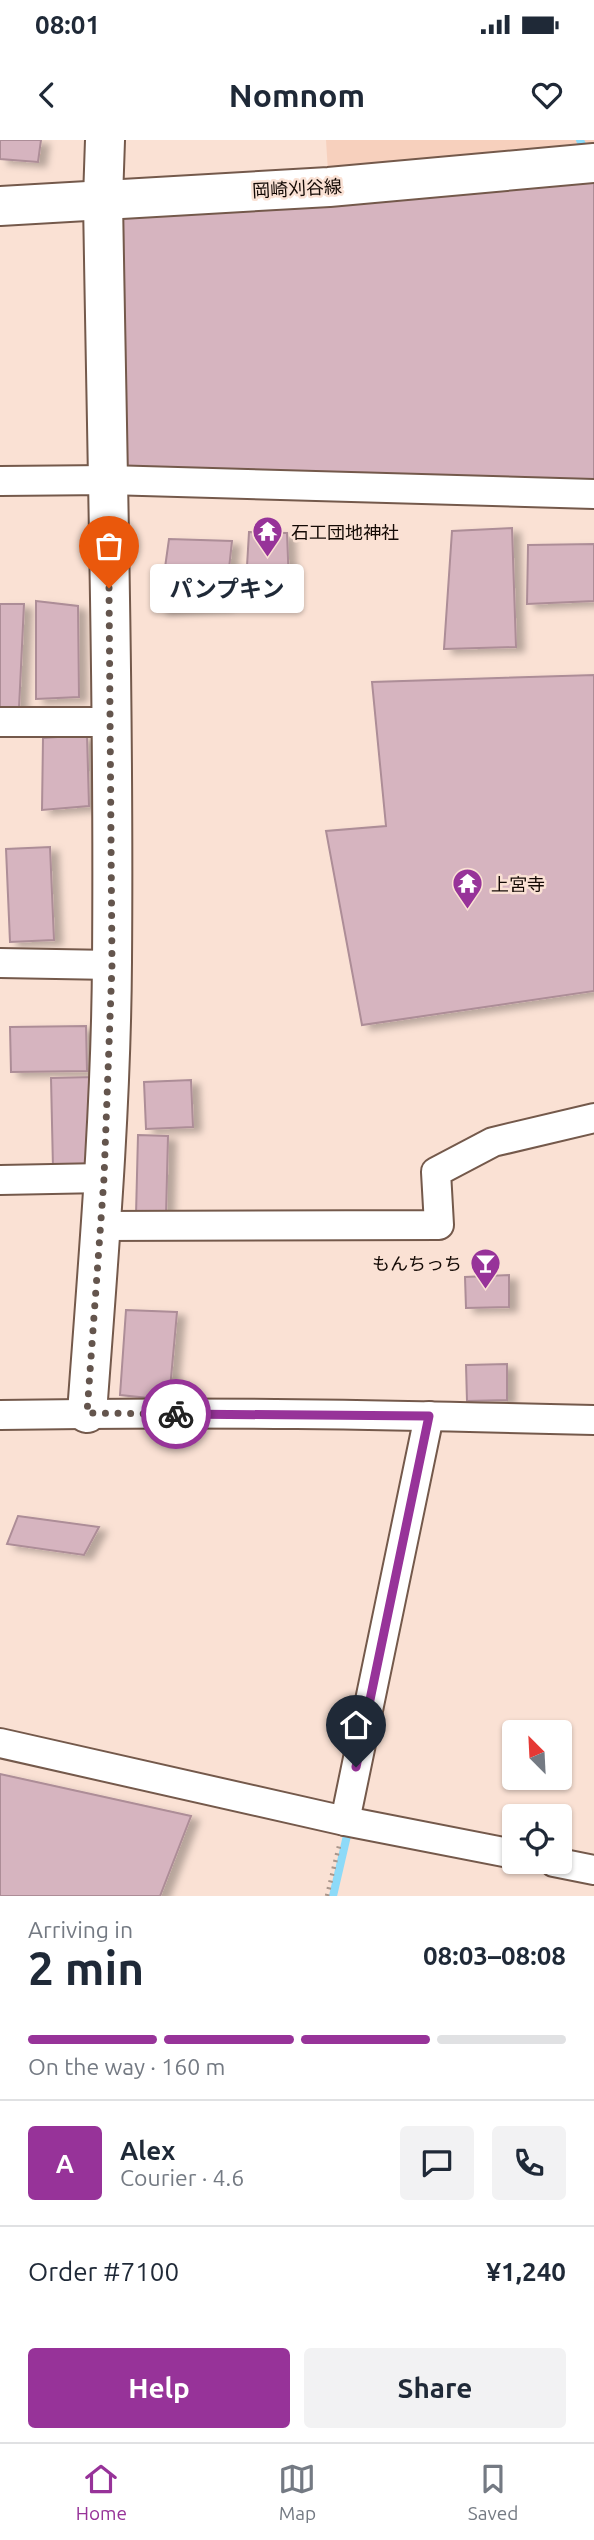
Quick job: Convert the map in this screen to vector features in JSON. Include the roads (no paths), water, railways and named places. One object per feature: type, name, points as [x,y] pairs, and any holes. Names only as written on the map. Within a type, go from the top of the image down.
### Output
[{"type":"street","points":[[87,1413],[104,1178],[112,965],[103,199],[105,140]]},
{"type":"street","name":"岡崎刈谷線","points":[[0,206],[329,187],[594,163]]},
{"type":"street","points":[[0,481],[108,480],[594,494]]},
{"type":"street","points":[[0,723],[111,723]]},
{"type":"street","points":[[0,963],[112,965]]},
{"type":"street","points":[[100,1226],[439,1225],[436,1171],[493,1142],[594,1118]]},
{"type":"street","points":[[0,1180],[104,1178]]},
{"type":"street","points":[[0,1415],[87,1413],[594,1420]]},
{"type":"street","points":[[345,1821],[429,1416]]},
{"type":"street","points":[[0,1742],[345,1821],[502,1852]]},
{"type":"street","points":[[572,1866],[594,1870]]},
{"type":"waterway","points":[[580,140],[586,154]]},
{"type":"waterway","points":[[333,1896],[349,1827]]},
{"type":"place","name":"石工団地神社","points":[[268,559]]},
{"type":"place","name":"パンプキン","points":[[109,588]]},
{"type":"place","name":"上宮寺","points":[[468,911]]},
{"type":"place","name":"もんちっち","points":[[485,1290]]}]
